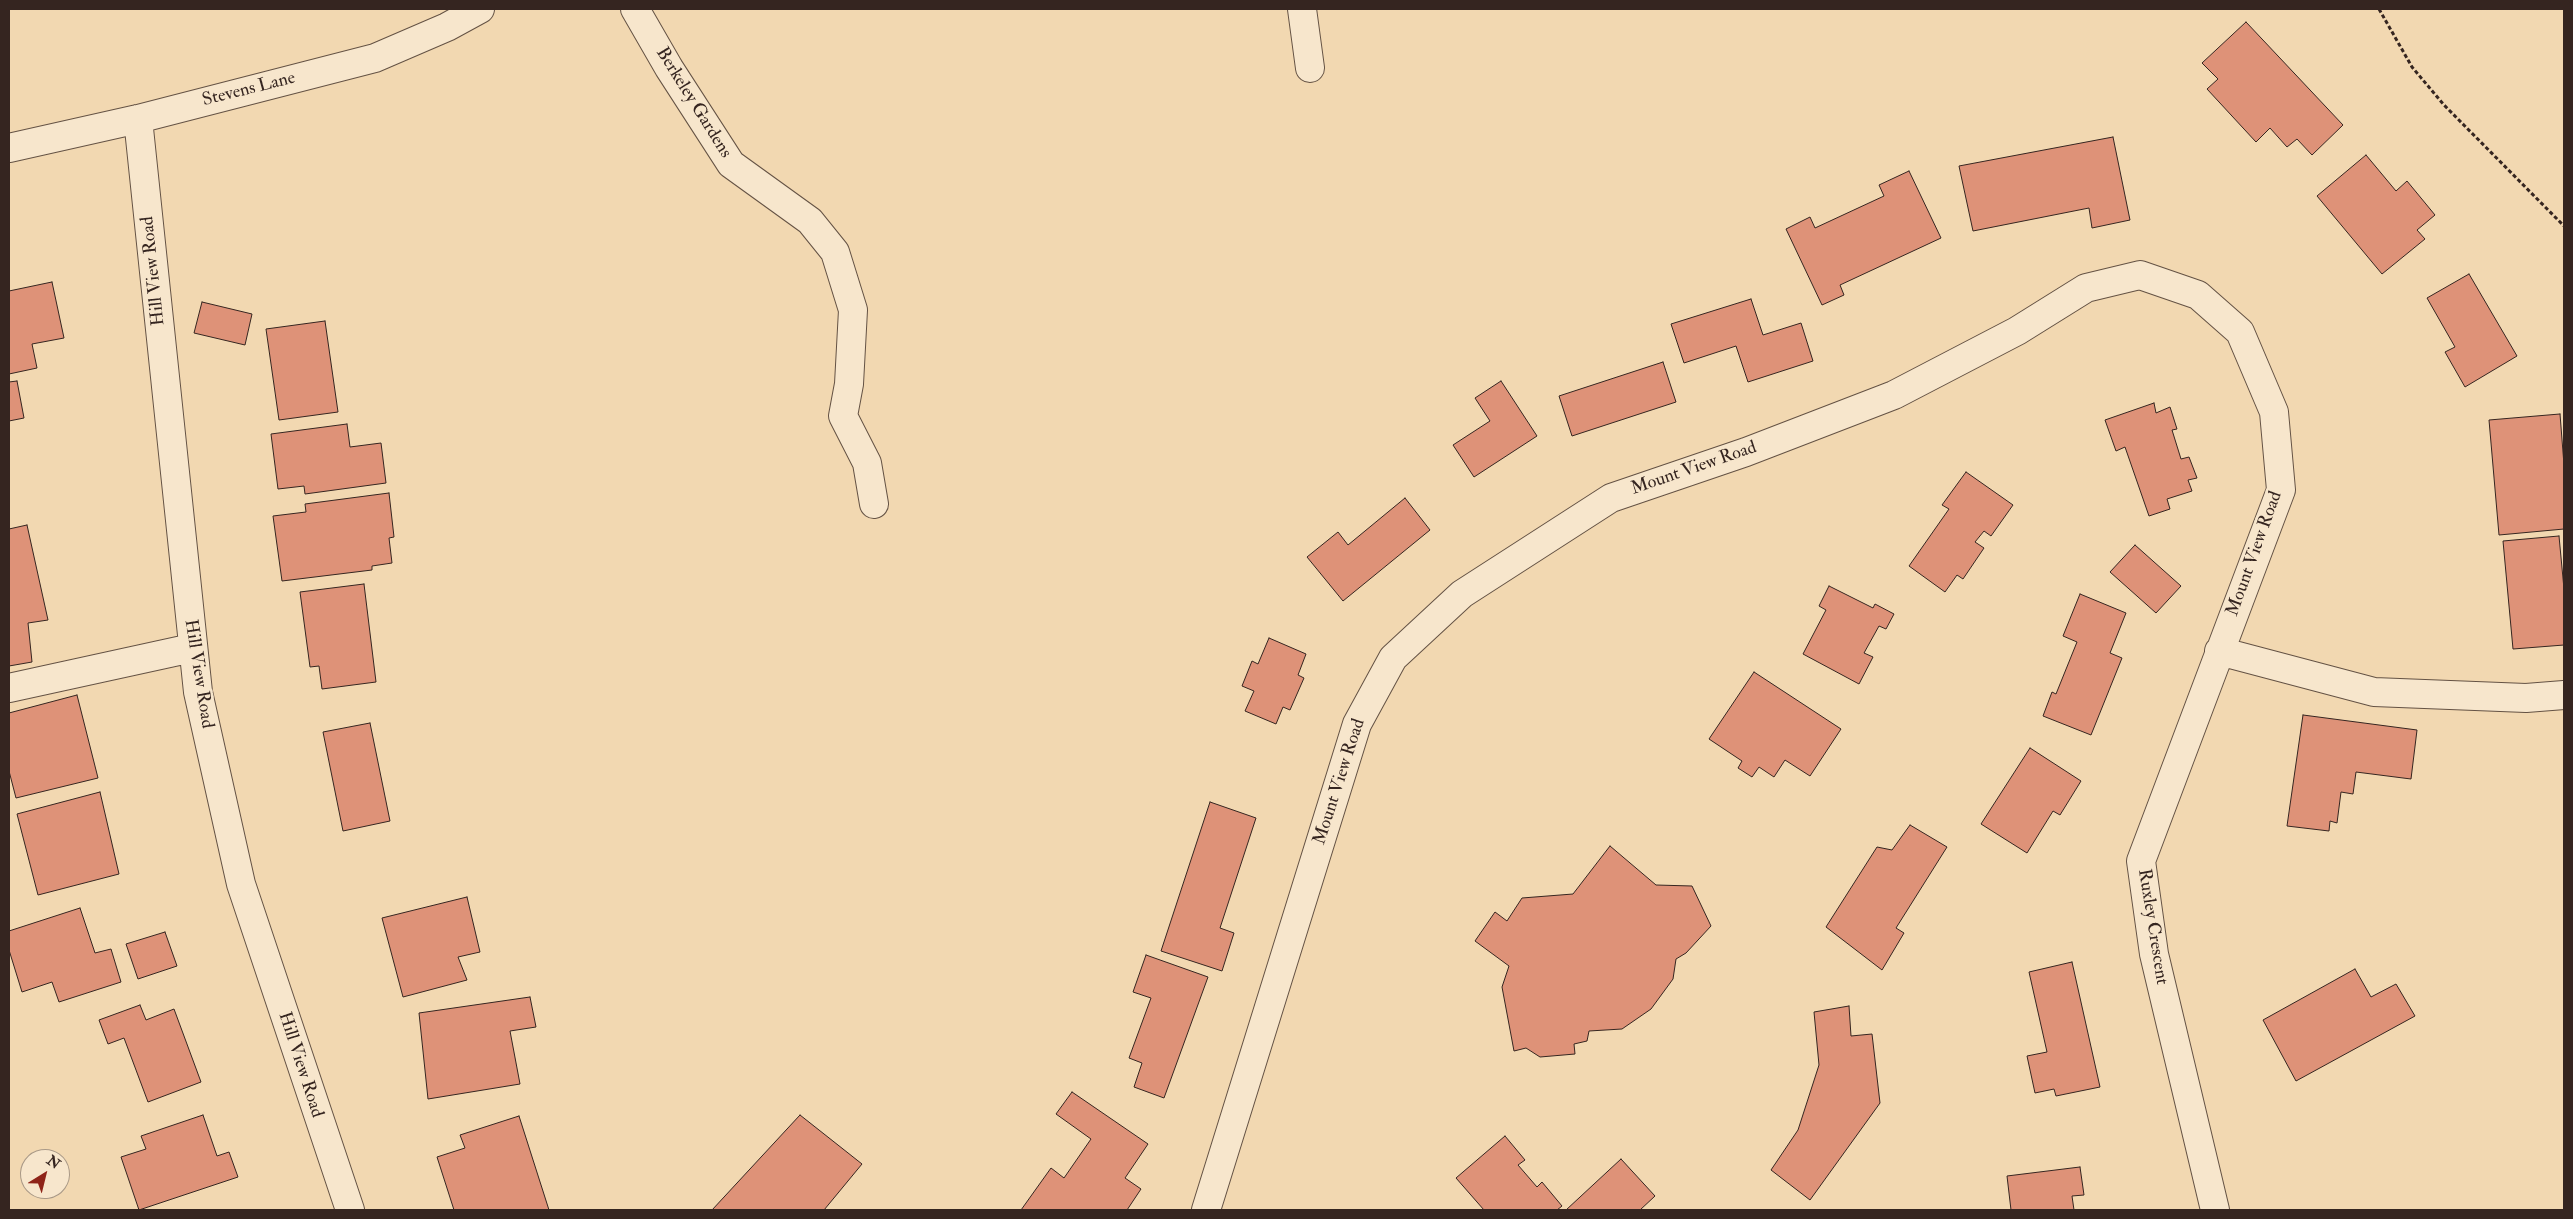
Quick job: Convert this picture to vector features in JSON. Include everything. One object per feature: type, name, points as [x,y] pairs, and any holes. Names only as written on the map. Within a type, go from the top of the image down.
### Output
[{"type":"street","name":"Stevens Lane","points":[[9,148],[138,119],[375,58],[447,27],[480,9]]},
{"type":"street","name":"Berkeley Gardens","points":[[635,9],[669,68],[731,164],[810,221],[835,252],[853,310],[849,384],[843,416],[867,462],[874,504]]},
{"type":"street","points":[[1302,9],[1310,68]]},
{"type":"street","name":"Hill View Road","points":[[138,119],[198,692],[241,884],[332,1163],[350,1210]]},
{"type":"street","name":"Mount View Road","points":[[1206,1210],[1357,724],[1393,658],[1462,594],[1611,498],[1746,452],[1894,395],[2017,331],[2086,288],[2140,275],[2198,295],[2240,332],[2274,412],[2281,490],[2219,651]]},
{"type":"street","points":[[9,688],[192,648]]},
{"type":"street","points":[[2219,651],[2374,692],[2526,698],[2564,695]]},
{"type":"street","name":"Ruxley Crescent","points":[[2215,1210],[2154,954],[2140,861],[2219,651]]},
{"type":"path","points":[[2379,9],[2412,67],[2444,105],[2564,226]]},
{"type":"building","points":[[2246,22],[2343,125],[2312,155],[2297,139],[2287,147],[2270,128],[2256,142],[2207,89],[2218,79],[2202,63]]},
{"type":"building","points":[[2113,137],[2130,220],[2092,228],[2089,208],[1973,231],[1959,166]]},
{"type":"building","points":[[2366,155],[2396,191],[2407,181],[2435,215],[2417,230],[2425,239],[2382,274],[2317,196]]},
{"type":"building","points":[[1909,171],[1941,238],[1840,285],[1844,295],[1822,305],[1786,229],[1810,217],[1815,228],[1884,196],[1879,185]]},
{"type":"building","points":[[2469,274],[2517,356],[2465,387],[2445,352],[2455,347],[2427,298]]},
{"type":"building","points":[[52,282],[64,338],[32,344],[37,368],[9,374],[9,291]]},
{"type":"building","points":[[1751,299],[1763,335],[1801,323],[1813,361],[1748,382],[1736,346],[1684,363],[1671,324]]},
{"type":"building","points":[[202,302],[252,314],[245,345],[194,333]]},
{"type":"building","points":[[325,321],[338,412],[279,420],[266,329]]},
{"type":"building","points":[[1663,362],[1676,402],[1572,436],[1559,396]]},
{"type":"building","points":[[17,381],[24,418],[9,421],[9,382]]},
{"type":"building","points":[[1501,381],[1537,436],[1474,477],[1453,445],[1490,421],[1475,398]]},
{"type":"building","points":[[2154,403],[2156,413],[2170,407],[2177,429],[2172,430],[2181,459],[2189,457],[2197,478],[2188,480],[2192,491],[2167,499],[2170,509],[2149,516],[2125,447],[2116,451],[2105,420]]},
{"type":"building","points":[[2560,414],[2564,465],[2564,529],[2499,535],[2489,420]]},
{"type":"building","points":[[347,424],[350,447],[381,443],[386,483],[305,494],[304,486],[278,489],[271,434]]},
{"type":"building","points":[[1966,472],[2013,505],[1991,536],[1984,531],[1975,542],[1984,548],[1963,579],[1957,575],[1945,592],[1909,566],[1949,509],[1942,505]]},
{"type":"building","points":[[389,493],[394,537],[389,538],[392,563],[372,566],[372,570],[282,581],[273,516],[306,512],[305,504]]},
{"type":"building","points":[[1405,498],[1430,530],[1343,601],[1307,557],[1338,532],[1348,545]]},
{"type":"building","points":[[27,525],[48,620],[28,623],[32,662],[9,666],[9,529]]},
{"type":"building","points":[[2559,536],[2564,589],[2564,645],[2513,649],[2503,541]]},
{"type":"building","points":[[2135,545],[2181,586],[2156,613],[2110,572]]},
{"type":"building","points":[[364,584],[376,682],[322,689],[319,666],[310,667],[300,592]]},
{"type":"building","points":[[1829,586],[1873,608],[1875,604],[1894,614],[1886,629],[1879,626],[1864,653],[1873,657],[1859,684],[1803,654],[1826,610],[1819,606]]},
{"type":"building","points":[[2080,594],[2126,613],[2110,653],[2122,658],[2091,735],[2043,716],[2052,692],[2056,694],[2077,642],[2063,636]]},
{"type":"building","points":[[1269,638],[1306,654],[1298,675],[1304,678],[1290,710],[1283,707],[1276,724],[1245,711],[1254,691],[1242,686],[1252,661],[1258,664]]},
{"type":"building","points":[[1754,672],[1841,729],[1810,776],[1785,760],[1774,777],[1759,767],[1752,777],[1738,768],[1742,761],[1709,739]]},
{"type":"building","points":[[77,695],[98,778],[16,798],[9,771],[9,713]]},
{"type":"building","points":[[2303,715],[2417,730],[2411,779],[2356,772],[2353,794],[2341,792],[2337,823],[2330,821],[2329,831],[2287,826]]},
{"type":"building","points":[[370,723],[390,821],[343,831],[323,732]]},
{"type":"building","points":[[2030,748],[2081,781],[2060,815],[2053,811],[2027,853],[1981,824]]},
{"type":"building","points":[[100,792],[119,874],[38,895],[17,814]]},
{"type":"building","points":[[1210,802],[1256,818],[1220,928],[1234,933],[1222,971],[1161,951]]},
{"type":"building","points":[[1910,825],[1947,847],[1896,928],[1904,933],[1882,970],[1826,927],[1877,847],[1892,850]]},
{"type":"building","points":[[1610,846],[1656,885],[1692,886],[1711,926],[1686,953],[1676,959],[1673,979],[1651,1009],[1622,1029],[1589,1031],[1587,1041],[1574,1044],[1575,1054],[1540,1057],[1526,1048],[1514,1051],[1502,987],[1509,966],[1475,941],[1495,912],[1507,921],[1522,898],[1573,894]]},
{"type":"building","points":[[467,897],[480,952],[458,957],[467,980],[403,997],[382,918]]},
{"type":"building","points":[[80,908],[95,953],[111,949],[121,982],[59,1002],[52,982],[22,992],[9,950],[9,931]]},
{"type":"building","points":[[165,932],[177,966],[138,979],[126,944]]},
{"type":"building","points":[[1146,955],[1208,977],[1164,1098],[1134,1087],[1142,1063],[1129,1058],[1151,998],[1133,992]]},
{"type":"building","points":[[2072,962],[2100,1087],[2056,1096],[2054,1089],[2035,1093],[2027,1056],[2047,1052],[2029,972]]},
{"type":"building","points":[[2355,969],[2371,997],[2396,984],[2415,1016],[2296,1081],[2263,1020]]},
{"type":"building","points":[[530,997],[536,1027],[510,1031],[520,1084],[428,1099],[419,1013]]},
{"type":"building","points":[[140,1005],[146,1020],[174,1009],[201,1082],[148,1102],[124,1038],[108,1044],[99,1020]]},
{"type":"building","points":[[1849,1006],[1851,1036],[1872,1034],[1880,1103],[1810,1200],[1771,1170],[1798,1130],[1819,1065],[1814,1012]]},
{"type":"building","points":[[1072,1092],[1148,1144],[1125,1178],[1141,1189],[1127,1210],[1021,1210],[1051,1168],[1064,1178],[1091,1139],[1056,1114]]},
{"type":"building","points":[[203,1115],[217,1156],[229,1152],[238,1177],[139,1210],[121,1157],[146,1149],[141,1136]]},
{"type":"building","points":[[800,1115],[862,1164],[824,1210],[712,1210]]},
{"type":"building","points":[[519,1116],[549,1210],[454,1210],[437,1157],[465,1148],[460,1135]]},
{"type":"building","points":[[1505,1136],[1525,1160],[1518,1165],[1537,1187],[1542,1182],[1562,1206],[1557,1210],[1484,1210],[1456,1178]]},
{"type":"building","points":[[1621,1159],[1655,1196],[1640,1210],[1566,1210]]},
{"type":"building","points":[[2080,1167],[2084,1195],[2072,1196],[2074,1210],[2011,1210],[2007,1176]]}]
